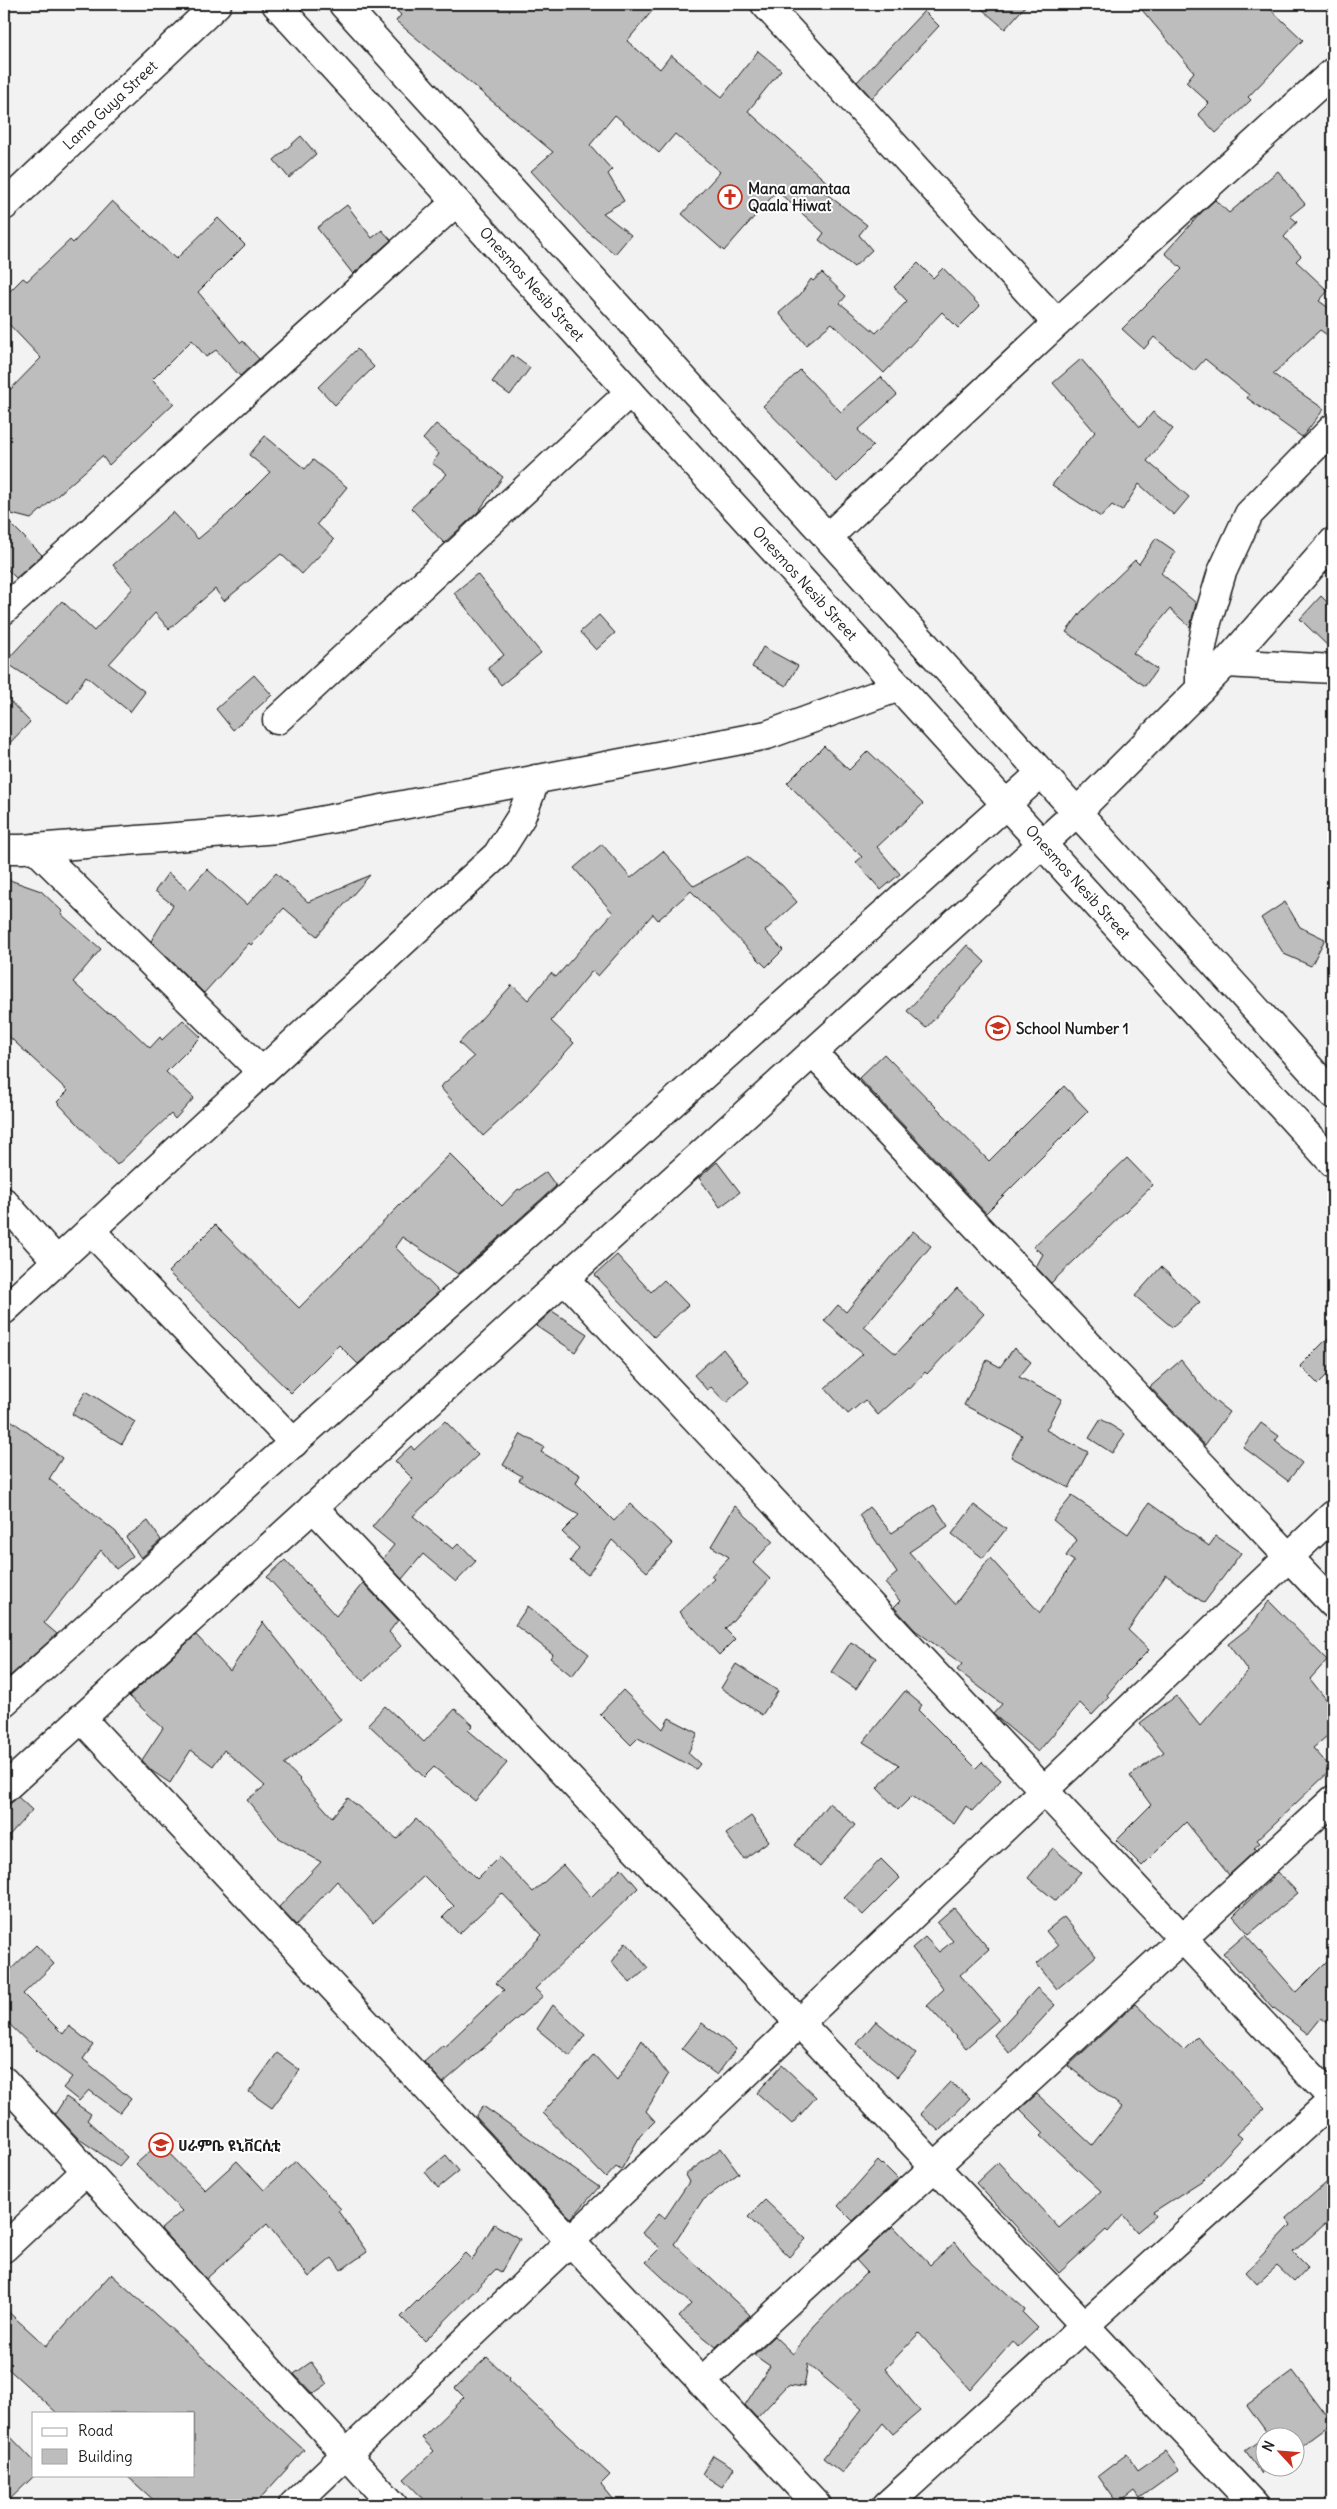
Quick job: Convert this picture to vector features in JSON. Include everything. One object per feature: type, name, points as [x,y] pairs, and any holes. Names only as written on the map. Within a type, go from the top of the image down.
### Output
[{"type":"street","name":"Lama Guya Street","points":[[4,206],[217,4]]},
{"type":"street","name":"Onesmos Nesib Street","points":[[276,4],[1333,1163]]},
{"type":"street","points":[[343,4],[1333,1094]]},
{"type":"street","points":[[765,4],[1057,323]]},
{"type":"street","points":[[828,538],[1057,323],[1333,72]]},
{"type":"street","points":[[4,610],[456,202]]},
{"type":"street","points":[[277,720],[630,392]]},
{"type":"street","points":[[1200,689],[1200,657],[1207,622],[1222,572],[1249,514],[1333,428]]},
{"type":"street","points":[[4,1789],[1077,812],[1226,663],[1333,542]]},
{"type":"street","points":[[1226,663],[1333,669]]},
{"type":"street","points":[[4,849],[278,829],[767,735],[899,687]]},
{"type":"street","points":[[4,1702],[1042,773]]},
{"type":"street","points":[[4,1310],[497,855],[521,817],[536,780]]},
{"type":"street","points":[[35,848],[262,1072]]},
{"type":"street","points":[[813,1053],[1333,1604]]},
{"type":"street","points":[[4,1202],[56,1261]]},
{"type":"street","points":[[90,1230],[294,1444]]},
{"type":"street","points":[[564,1278],[1333,2100],[887,2505]]},
{"type":"street","points":[[313,1507],[1254,2505]]},
{"type":"street","points":[[293,2505],[1333,1515]]},
{"type":"street","points":[[81,1718],[817,2505]]},
{"type":"street","points":[[701,2382],[1333,1800]]},
{"type":"street","points":[[4,2082],[393,2505]]},
{"type":"street","points":[[4,2248],[86,2171]]},
{"type":"building","points":[[390,4],[658,4],[627,41],[660,69],[671,55],[722,97],[758,51],[781,70],[748,111],[830,185],[824,192],[867,225],[859,235],[872,250],[854,267],[819,240],[824,233],[777,191],[724,251],[682,214],[720,172],[675,134],[659,153],[615,115],[590,145],[612,170],[608,174],[624,201],[603,213],[631,235],[615,254],[584,229],[531,171],[553,152],[396,21],[401,15]]},
{"type":"building","points":[[976,4],[1027,4],[1005,29]]},
{"type":"building","points":[[1137,4],[1265,4],[1303,40],[1248,97],[1251,100],[1216,133],[1198,114],[1209,103],[1186,82],[1194,72]]},
{"type":"building","points":[[924,11],[939,26],[872,98],[857,82]]},
{"type":"building","points":[[301,136],[316,154],[289,178],[274,160]]},
{"type":"building","points":[[1278,171],[1305,204],[1290,216],[1297,222],[1284,237],[1301,256],[1296,261],[1328,291],[1319,301],[1333,311],[1333,339],[1320,330],[1273,374],[1324,409],[1302,437],[1247,398],[1249,395],[1205,359],[1194,371],[1154,337],[1144,349],[1122,329],[1182,269],[1165,253],[1201,213],[1215,200],[1229,213]]},
{"type":"building","points":[[112,201],[176,259],[218,218],[245,245],[198,292],[241,343],[243,341],[259,359],[240,376],[216,350],[206,357],[192,340],[152,380],[174,403],[109,465],[102,456],[31,519],[4,512],[4,396],[41,358],[4,319],[4,297],[23,278],[27,281],[70,240],[73,243]]},
{"type":"building","points":[[347,205],[372,238],[382,230],[391,240],[353,274],[317,228]]},
{"type":"building","points":[[918,263],[933,278],[943,268],[980,306],[958,328],[942,312],[884,373],[832,323],[806,345],[779,313],[800,295],[811,279],[813,281],[822,273],[846,296],[840,303],[876,333],[907,301],[894,287]]},
{"type":"building","points":[[357,349],[374,367],[335,405],[318,387]]},
{"type":"building","points":[[512,355],[530,368],[510,395],[492,382]]},
{"type":"building","points":[[1081,359],[1140,427],[1153,412],[1173,429],[1147,461],[1189,497],[1174,515],[1139,484],[1122,511],[1112,505],[1101,517],[1052,485],[1095,432],[1053,383]]},
{"type":"building","points":[[800,370],[841,412],[881,377],[897,395],[858,430],[873,446],[837,482],[763,406]]},
{"type":"building","points":[[436,424],[503,477],[478,512],[444,543],[411,508],[447,474],[432,463],[439,454],[423,439]]},
{"type":"building","points":[[265,436],[305,469],[313,460],[347,487],[317,524],[334,540],[302,574],[281,554],[224,601],[215,589],[169,629],[155,613],[109,664],[145,692],[130,712],[86,676],[68,703],[5,662],[62,601],[94,631],[133,588],[113,565],[173,512],[198,539],[229,513],[270,472],[249,455]]},
{"type":"building","points":[[4,517],[42,555],[16,578],[4,566]]},
{"type":"building","points":[[1156,538],[1176,552],[1161,573],[1196,603],[1190,627],[1170,609],[1133,653],[1157,669],[1145,686],[1066,632],[1082,611],[1135,560],[1139,564]]},
{"type":"building","points":[[477,574],[541,653],[501,685],[488,668],[504,655],[454,593]]},
{"type":"building","points":[[1321,596],[1333,608],[1333,651],[1300,619]]},
{"type":"building","points":[[599,615],[615,633],[596,650],[580,632]]},
{"type":"building","points":[[763,647],[798,666],[786,686],[752,667]]},
{"type":"building","points":[[254,675],[272,695],[233,730],[216,709]]},
{"type":"building","points":[[4,695],[30,722],[4,749]]},
{"type":"building","points":[[824,746],[849,770],[868,751],[923,804],[877,847],[900,874],[881,890],[856,862],[862,857],[787,783]]},
{"type":"building","points":[[602,844],[631,878],[663,851],[694,886],[747,857],[782,885],[797,902],[765,931],[783,950],[766,967],[691,891],[658,920],[653,914],[598,976],[592,971],[551,1021],[574,1043],[521,1101],[483,1136],[440,1087],[474,1057],[459,1043],[512,985],[528,1000],[551,973],[556,977],[613,913],[574,868]]},
{"type":"building","points":[[207,869],[247,905],[276,873],[308,902],[370,875],[317,936],[284,908],[204,993],[151,941],[173,905],[155,891],[168,873],[189,890]]},
{"type":"building","points":[[4,878],[41,891],[62,911],[61,914],[101,949],[73,982],[106,1012],[115,1015],[150,1048],[160,1037],[162,1040],[183,1020],[201,1037],[166,1072],[194,1098],[175,1119],[171,1114],[117,1165],[57,1102],[68,1091],[4,1032]]},
{"type":"building","points":[[1285,902],[1300,927],[1325,939],[1311,966],[1284,954],[1261,918]]},
{"type":"building","points":[[967,945],[985,962],[926,1028],[907,1011]]},
{"type":"building","points":[[884,1054],[989,1161],[1064,1086],[1088,1111],[986,1213],[859,1078]]},
{"type":"building","points":[[450,1154],[502,1206],[518,1189],[520,1190],[546,1172],[556,1186],[458,1274],[402,1237],[395,1247],[439,1292],[358,1364],[339,1345],[291,1393],[168,1272],[215,1225],[299,1308]]},
{"type":"building","points":[[1127,1158],[1153,1185],[1051,1283],[1036,1267],[1043,1254],[1033,1247]]},
{"type":"building","points":[[717,1162],[740,1192],[720,1207],[699,1178]]},
{"type":"building","points":[[913,1231],[931,1246],[864,1327],[896,1354],[957,1288],[984,1314],[927,1374],[925,1372],[910,1389],[908,1388],[878,1415],[865,1400],[848,1414],[825,1388],[863,1354],[824,1321],[838,1305],[846,1312]]},
{"type":"building","points":[[617,1255],[651,1292],[664,1280],[688,1305],[654,1337],[595,1275]]},
{"type":"building","points":[[1161,1267],[1200,1302],[1172,1327],[1135,1296]]},
{"type":"building","points":[[552,1311],[587,1334],[575,1352],[536,1326]]},
{"type":"building","points":[[1333,1333],[1333,1369],[1318,1384],[1300,1366]]},
{"type":"building","points":[[1014,1348],[1031,1362],[1019,1377],[1062,1399],[1046,1430],[1088,1452],[1069,1488],[1011,1457],[1022,1435],[964,1405],[987,1360],[1000,1367]]},
{"type":"building","points":[[723,1349],[749,1382],[726,1403],[711,1387],[707,1390],[694,1375]]},
{"type":"building","points":[[1181,1360],[1211,1398],[1229,1412],[1205,1445],[1150,1387]]},
{"type":"building","points":[[86,1391],[135,1422],[122,1444],[72,1414]]},
{"type":"building","points":[[4,1415],[62,1458],[49,1479],[116,1532],[133,1556],[116,1569],[101,1550],[44,1623],[57,1634],[10,1676],[4,1671]]},
{"type":"building","points":[[1101,1419],[1125,1434],[1112,1453],[1089,1438]]},
{"type":"building","points":[[445,1421],[478,1455],[413,1516],[453,1549],[459,1543],[476,1561],[456,1582],[423,1554],[402,1579],[383,1559],[394,1545],[372,1527],[413,1479],[395,1461],[411,1446],[414,1450]]},
{"type":"building","points":[[1261,1423],[1279,1436],[1275,1441],[1302,1463],[1288,1481],[1243,1447]]},
{"type":"building","points":[[521,1434],[544,1447],[541,1452],[580,1475],[576,1483],[614,1521],[630,1504],[673,1544],[647,1572],[612,1540],[588,1575],[570,1561],[579,1548],[562,1532],[579,1515],[519,1480],[522,1476],[503,1465]]},
{"type":"building","points":[[1072,1496],[1128,1534],[1149,1503],[1209,1546],[1216,1536],[1241,1553],[1204,1603],[1166,1575],[1128,1630],[1149,1650],[1119,1680],[1107,1695],[1109,1697],[1092,1715],[1080,1703],[1038,1752],[993,1714],[1002,1704],[957,1670],[962,1664],[915,1630],[894,1607],[900,1601],[885,1583],[897,1573],[859,1515],[869,1507],[892,1533],[934,1505],[948,1526],[909,1552],[955,1604],[990,1558],[1040,1613],[1074,1561],[1066,1556],[1077,1540],[1053,1520]]},
{"type":"building","points":[[974,1505],[1006,1529],[983,1558],[952,1534]]},
{"type":"building","points":[[735,1506],[773,1541],[753,1563],[770,1579],[725,1629],[735,1639],[719,1655],[679,1612],[714,1579],[711,1576],[729,1557],[711,1546]]},
{"type":"building","points":[[148,1521],[161,1540],[141,1558],[126,1537]]},
{"type":"building","points":[[285,1560],[336,1616],[363,1583],[398,1620],[389,1632],[401,1646],[363,1681],[267,1577]]},
{"type":"building","points":[[1269,1601],[1327,1660],[1310,1679],[1333,1708],[1333,1731],[1313,1748],[1332,1769],[1257,1840],[1260,1843],[1254,1848],[1256,1850],[1229,1875],[1186,1822],[1142,1866],[1116,1840],[1151,1805],[1130,1776],[1164,1752],[1140,1723],[1176,1696],[1200,1726],[1248,1671],[1228,1644],[1251,1626]]},
{"type":"building","points":[[528,1606],[589,1654],[572,1676],[550,1658],[553,1654],[515,1625]]},
{"type":"building","points":[[263,1622],[341,1720],[284,1764],[300,1779],[332,1817],[348,1798],[397,1839],[416,1819],[477,1879],[499,1857],[533,1892],[563,1865],[591,1897],[621,1868],[638,1888],[535,1989],[543,1996],[443,2083],[424,2062],[443,2045],[444,2047],[504,1990],[496,1983],[542,1935],[502,1893],[459,1934],[443,1917],[454,1906],[424,1876],[373,1923],[337,1881],[296,1925],[279,1907],[321,1862],[279,1838],[247,1800],[265,1786],[224,1750],[213,1766],[191,1750],[170,1783],[152,1771],[142,1760],[163,1728],[129,1696],[196,1635],[230,1671]]},
{"type":"building","points":[[851,1642],[876,1658],[856,1689],[831,1672]]},
{"type":"building","points":[[736,1664],[778,1691],[762,1715],[721,1688]]},
{"type":"building","points":[[623,1690],[663,1729],[669,1718],[698,1733],[688,1753],[700,1764],[696,1769],[638,1738],[631,1745],[600,1714]]},
{"type":"building","points":[[905,1691],[922,1705],[918,1710],[976,1768],[982,1762],[1001,1780],[972,1811],[966,1806],[954,1824],[912,1796],[898,1810],[877,1788],[899,1765],[863,1742]]},
{"type":"building","points":[[385,1706],[424,1742],[455,1709],[473,1725],[468,1730],[507,1763],[475,1801],[434,1767],[424,1777],[368,1724]]},
{"type":"building","points":[[18,1797],[32,1810],[4,1841],[4,1809]]},
{"type":"building","points":[[829,1803],[855,1825],[820,1867],[795,1845]]},
{"type":"building","points":[[751,1816],[769,1841],[744,1859],[726,1834]]},
{"type":"building","points":[[1053,1848],[1081,1872],[1056,1901],[1028,1878]]},
{"type":"building","points":[[881,1859],[900,1878],[863,1915],[844,1897]]},
{"type":"building","points":[[1278,1872],[1298,1893],[1249,1934],[1233,1916]]},
{"type":"building","points":[[954,1908],[989,1949],[960,1975],[999,2019],[966,2048],[927,2005],[944,1989],[912,1948],[925,1937],[939,1952],[953,1941],[937,1923]]},
{"type":"building","points":[[1064,1917],[1096,1956],[1057,1989],[1037,1964],[1058,1946],[1046,1931]]},
{"type":"building","points":[[1245,1934],[1296,1992],[1333,1955],[1333,2027],[1321,2018],[1308,2034],[1273,2009],[1223,1953]]},
{"type":"building","points":[[626,1942],[648,1968],[630,1983],[612,1962]]},
{"type":"building","points":[[36,1945],[54,1964],[23,1994],[63,2034],[69,2026],[93,2045],[83,2059],[131,2099],[120,2113],[89,2090],[79,2101],[63,2088],[72,2077],[38,2052],[4,2019],[4,1976]]},
{"type":"building","points":[[1037,1988],[1055,2005],[1010,2054],[994,2035]]},
{"type":"building","points":[[1135,2004],[1184,2050],[1197,2037],[1265,2108],[1237,2134],[1242,2138],[1203,2180],[1153,2212],[1156,2216],[1137,2232],[1123,2215],[1108,2232],[1106,2230],[1059,2273],[976,2183],[998,2162],[1059,2228],[1101,2191],[1041,2136],[1044,2133],[1020,2109],[1037,2094],[1092,2145],[1122,2107],[1068,2066]]},
{"type":"building","points":[[553,2005],[585,2035],[570,2056],[537,2029]]},
{"type":"building","points":[[876,2021],[916,2054],[897,2077],[857,2044]]},
{"type":"building","points":[[702,2023],[736,2049],[717,2075],[682,2049]]},
{"type":"building","points":[[642,2040],[668,2075],[646,2111],[655,2121],[640,2136],[621,2170],[616,2167],[606,2178],[543,2113],[594,2055],[617,2080]]},
{"type":"building","points":[[277,2053],[300,2070],[272,2108],[249,2092]]},
{"type":"building","points":[[782,2065],[816,2097],[792,2124],[757,2093]]},
{"type":"building","points":[[950,2082],[970,2098],[939,2131],[920,2114]]},
{"type":"building","points":[[66,2097],[91,2114],[87,2120],[127,2157],[119,2166],[79,2139],[55,2114]]},
{"type":"building","points":[[483,2106],[599,2187],[571,2219],[476,2117]]},
{"type":"building","points":[[159,2143],[205,2190],[237,2161],[264,2190],[296,2161],[341,2209],[338,2211],[367,2252],[341,2270],[332,2258],[309,2277],[267,2224],[206,2279],[161,2229],[182,2211],[136,2164]]},
{"type":"building","points":[[721,2148],[739,2173],[702,2201],[674,2244],[750,2315],[716,2347],[679,2317],[691,2304],[646,2262],[660,2248],[642,2233],[659,2213],[665,2218],[689,2182],[685,2175]]},
{"type":"building","points":[[446,2155],[459,2171],[438,2188],[425,2172]]},
{"type":"building","points":[[878,2161],[898,2179],[853,2221],[838,2206]]},
{"type":"building","points":[[1333,2177],[1333,2217],[1293,2252],[1308,2267],[1294,2282],[1277,2266],[1257,2284],[1246,2272],[1291,2225],[1286,2218]]},
{"type":"building","points":[[765,2200],[806,2239],[789,2257],[748,2217]]},
{"type":"building","points":[[494,2224],[520,2239],[501,2272],[496,2269],[425,2341],[401,2317],[465,2253],[472,2260]]},
{"type":"building","points":[[893,2226],[930,2265],[955,2242],[972,2263],[1025,2309],[1023,2313],[1038,2328],[1018,2347],[1013,2341],[970,2390],[919,2333],[885,2369],[920,2411],[893,2434],[883,2423],[842,2473],[823,2458],[862,2409],[808,2364],[804,2387],[788,2385],[757,2418],[745,2405],[770,2366],[754,2355],[774,2336],[793,2354],[814,2326],[867,2272],[856,2260]]},
{"type":"building","points":[[111,2274],[304,2450],[254,2505],[159,2505],[127,2476],[195,2476],[195,2412],[56,2412],[4,2365],[4,2308],[46,2346]]},
{"type":"building","points":[[487,2357],[509,2378],[508,2380],[610,2475],[601,2484],[618,2505],[429,2505],[404,2479],[434,2451],[422,2438],[464,2397],[455,2388]]},
{"type":"building","points":[[311,2362],[327,2384],[313,2394],[294,2374]]},
{"type":"building","points":[[1293,2371],[1332,2423],[1304,2444],[1304,2426],[1262,2426],[1247,2405]]},
{"type":"building","points":[[4,2430],[32,2459],[32,2476],[34,2476],[4,2505]]},
{"type":"building","points":[[1254,2444],[1254,2463],[1245,2451]]},
{"type":"building","points":[[1165,2451],[1179,2470],[1140,2498],[1135,2491],[1118,2504],[1098,2476],[1127,2454],[1138,2470]]},
{"type":"building","points":[[713,2455],[734,2468],[722,2487],[702,2474]]},
{"type":"place","name":"Mana amantaa Qaala Hiwat","points":[[730,197]]},
{"type":"place","name":"School Number 1","points":[[998,1028]]},
{"type":"place","name":"ሀራምቤ ዩኒቨርሲቲ","points":[[161,2145]]}]
